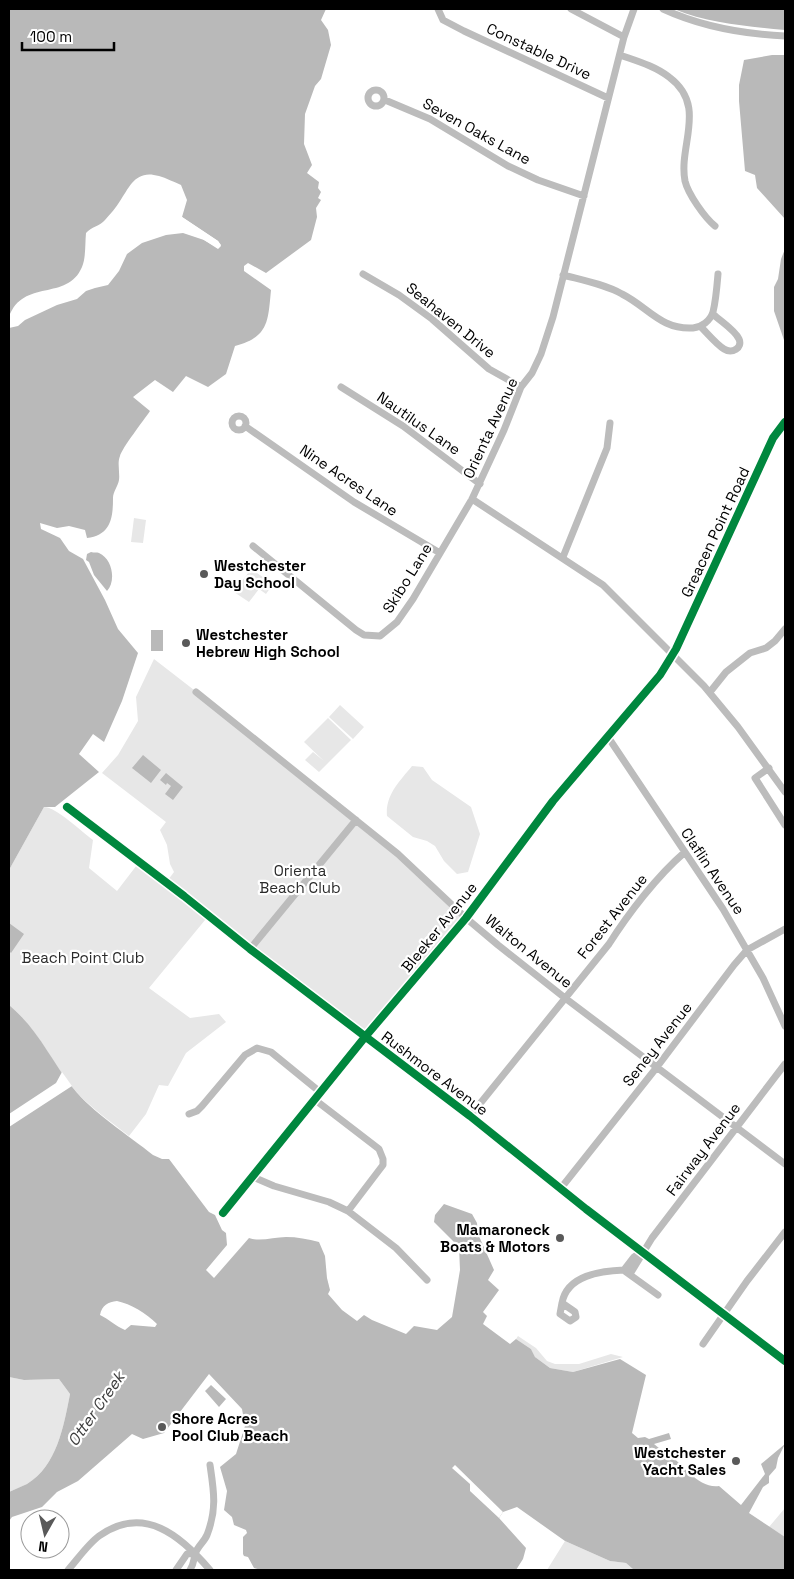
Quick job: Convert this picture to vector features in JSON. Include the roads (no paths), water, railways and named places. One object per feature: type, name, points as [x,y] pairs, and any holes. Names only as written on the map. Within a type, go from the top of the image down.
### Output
[{"type":"street","name":"Constable Drive","points":[[438,9],[443,20],[458,28],[608,98]]},
{"type":"street","points":[[571,9],[624,37]]},
{"type":"street","name":"Orienta Avenue","points":[[634,9],[624,37],[546,339],[532,373],[521,388],[472,499],[603,585],[710,692],[769,768],[785,792]]},
{"type":"street","points":[[663,9],[716,28],[785,36]]},
{"type":"street","points":[[620,55],[660,70],[671,77],[687,100],[690,118],[685,162],[685,182],[695,201],[715,226]]},
{"type":"street","name":"Seven Oaks Lane","points":[[384,100],[430,119],[508,166],[538,180],[584,196]]},
{"type":"street","name":"Seahaven Drive","points":[[363,274],[399,295],[432,319],[489,369],[521,388]]},
{"type":"street","points":[[563,275],[605,286],[620,293],[671,326],[686,328],[701,327],[713,314],[718,274]]},
{"type":"street","points":[[701,327],[725,350],[732,352],[739,346],[740,341],[736,336],[713,314]]},
{"type":"street","name":"Nautilus Lane","points":[[342,388],[403,426],[480,484]]},
{"type":"street","name":"Greacen Point Road","points":[[673,656],[772,438],[785,422]]},
{"type":"street","points":[[563,557],[608,448],[610,423]]},
{"type":"street","name":"Nine Acres Lane","points":[[245,426],[354,502],[440,553]]},
{"type":"street","name":"Skibo Lane","points":[[254,546],[356,630],[364,635],[380,636],[397,622],[472,499]]},
{"type":"street","points":[[710,692],[726,672],[750,653],[766,648],[785,629]]},
{"type":"street","name":"Bleeker Avenue","points":[[223,1213],[365,1037],[466,918],[553,802],[660,675],[673,656]]},
{"type":"street","name":"Walton Avenue","points":[[196,692],[398,854],[466,918],[565,998],[785,1164]]},
{"type":"street","name":"Claflin Avenue","points":[[608,737],[723,909],[763,978],[785,1026]]},
{"type":"street","points":[[769,768],[755,778],[785,825]]},
{"type":"street","name":"Rushmore Avenue","points":[[67,807],[470,1116],[785,1361]]},
{"type":"street","points":[[250,949],[356,820]]},
{"type":"street","name":"Forest Avenue","points":[[470,1116],[609,944],[621,924],[672,863],[685,852]]},
{"type":"street","name":"Seney Avenue","points":[[561,1188],[657,1067],[734,965],[747,950],[785,929]]},
{"type":"street","points":[[189,1114],[202,1106],[245,1055],[257,1048],[271,1052],[320,1092]]},
{"type":"street","name":"Fairway Avenue","points":[[627,1272],[634,1257],[643,1251],[785,1064]]},
{"type":"street","points":[[314,1099],[379,1149],[383,1159],[383,1164],[348,1211]]},
{"type":"street","points":[[253,1177],[274,1186],[329,1202],[348,1211],[396,1248],[427,1280]]},
{"type":"street","points":[[703,1344],[747,1281],[785,1232]]},
{"type":"street","points":[[562,1303],[569,1288],[577,1280],[589,1275],[627,1272],[658,1296]]},
{"type":"street","points":[[190,1570],[195,1562],[195,1553],[206,1538],[212,1518],[215,1497],[210,1465]]},
{"type":"street","points":[[68,1570],[98,1536],[127,1524],[147,1523],[169,1531],[195,1553],[210,1570]]},
{"type":"street","points":[[176,1570],[187,1554],[195,1553]]},
{"type":"water","points":[[9,9],[326,9],[321,20],[328,30],[331,45],[321,79],[315,86],[305,114],[304,144],[312,165],[307,173],[319,182],[318,188],[321,192],[318,198],[321,200],[316,208],[317,217],[311,240],[266,273],[248,263],[244,266],[244,271],[271,290],[265,326],[255,338],[235,346],[226,374],[208,387],[186,376],[173,392],[155,380],[133,397],[150,411],[120,456],[119,480],[113,496],[111,519],[106,529],[95,536],[87,538],[85,530],[69,526],[57,528],[40,523],[41,529],[60,538],[69,551],[83,559],[118,629],[138,653],[122,701],[104,742],[93,734],[79,754],[99,772],[55,807],[44,807],[9,870],[9,328],[18,326],[25,320],[57,305],[77,299],[86,291],[108,285],[119,271],[127,254],[142,243],[166,235],[183,233],[204,240],[218,248],[221,245],[182,217],[187,200],[181,185],[151,174],[139,177],[103,222],[86,233],[85,255],[82,267],[75,278],[56,288],[34,293],[24,298],[16,305],[9,317]]},
{"type":"water","points":[[674,9],[785,9],[785,30],[715,21]]},
{"type":"water","points":[[772,55],[785,55],[785,219],[757,188],[755,175],[745,171],[739,101],[739,85],[744,60]]},
{"type":"water","points":[[785,249],[785,343],[774,311],[774,287],[778,279],[781,259]]},
{"type":"water","points":[[91,552],[104,556],[110,565],[112,582],[107,591],[94,575],[89,562],[86,560],[87,554]]},
{"type":"water","points":[[151,630],[163,630],[163,651],[151,651]]},
{"type":"water","points":[[143,755],[161,770],[151,783],[132,768]]},
{"type":"water","points":[[166,773],[183,787],[173,800],[165,794],[171,786],[167,783],[166,785],[160,780]]},
{"type":"water","points":[[9,923],[24,934],[11,953],[9,951]]},
{"type":"water","name":"Otter Creek","points":[[9,1005],[28,1024],[81,1097],[153,1155],[162,1159],[169,1159],[209,1212],[215,1215],[222,1230],[226,1233],[227,1245],[206,1270],[214,1278],[249,1238],[290,1237],[311,1240],[319,1242],[325,1256],[330,1290],[328,1294],[342,1310],[357,1321],[364,1315],[406,1334],[414,1326],[437,1330],[452,1317],[460,1270],[459,1247],[434,1222],[435,1215],[444,1204],[472,1214],[477,1223],[478,1234],[494,1270],[488,1280],[499,1290],[483,1312],[487,1316],[483,1324],[510,1344],[516,1339],[531,1349],[535,1357],[550,1368],[573,1372],[620,1359],[646,1375],[632,1433],[638,1438],[645,1437],[649,1439],[669,1433],[671,1439],[654,1444],[665,1453],[667,1451],[697,1480],[704,1484],[719,1486],[741,1505],[765,1474],[761,1464],[785,1444],[778,1458],[776,1468],[769,1476],[769,1483],[763,1487],[749,1513],[785,1537],[785,1570],[634,1570],[626,1563],[610,1561],[565,1541],[517,1507],[503,1512],[499,1518],[526,1548],[523,1559],[516,1570],[261,1570],[254,1568],[248,1557],[243,1554],[243,1537],[247,1533],[246,1530],[234,1525],[232,1517],[224,1510],[227,1491],[220,1467],[236,1454],[245,1426],[242,1409],[209,1374],[164,1433],[143,1439],[132,1434],[78,1481],[57,1492],[42,1507],[20,1509],[20,1514],[12,1517],[9,1521],[9,1492],[27,1484],[46,1467],[58,1444],[70,1394],[59,1379],[24,1380],[9,1377]],"holes":[[[117,1301],[133,1307],[157,1324],[155,1327],[131,1325],[125,1330],[100,1315],[102,1309],[108,1303]]]},
{"type":"water","points":[[211,1385],[226,1399],[219,1407],[205,1391]]},
{"type":"place","name":"Westchester Day School","points":[[204,574]]},
{"type":"place","name":"Westchester Hebrew High School","points":[[186,643]]},
{"type":"place","name":"Mamaroneck Boats & Motors","points":[[560,1238]]},
{"type":"place","name":"Shore Acres Pool Club Beach","points":[[162,1427]]},
{"type":"place","name":"Westchester Yacht Sales","points":[[736,1461]]},
{"type":"park label","name":"Orienta Beach Club","points":[[300,878]]},
{"type":"park label","name":"Beach Point Club","points":[[83,957]]}]
